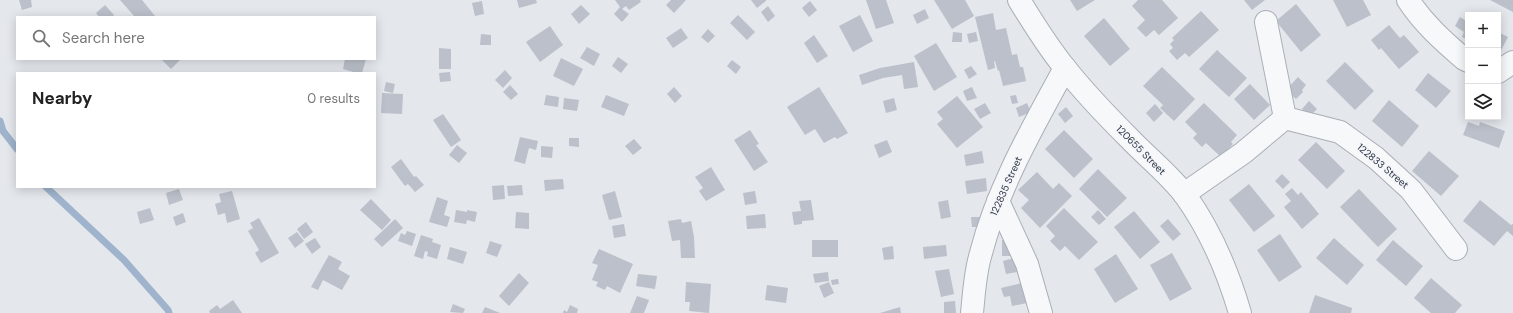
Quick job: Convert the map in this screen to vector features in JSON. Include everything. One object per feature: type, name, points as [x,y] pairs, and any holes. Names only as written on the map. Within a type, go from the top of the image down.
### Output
[{"type":"street","name":"120655 Street","points":[[1019,0],[1040,34],[1065,68],[1098,106],[1184,194],[1201,218],[1218,253],[1234,292],[1240,313]]},
{"type":"street","points":[[1408,0],[1438,36],[1465,59]]},
{"type":"street","points":[[1184,194],[1243,153],[1285,118],[1266,22]]},
{"type":"street","points":[[1501,72],[1513,62]]},
{"type":"street","name":"122835 Street","points":[[972,313],[980,254],[998,201],[1036,121],[1065,68]]},
{"type":"street","points":[[1501,76],[1513,82]]},
{"type":"street","name":"122833 Street","points":[[1285,118],[1340,132],[1376,158],[1410,190],[1456,249]]},
{"type":"street","points":[[998,201],[1027,264],[1041,313]]},
{"type":"building","points":[[19,0],[31,0],[32,7],[22,10]]},
{"type":"building","points":[[120,0],[142,0],[155,16],[134,16]]},
{"type":"building","points":[[517,0],[536,0],[537,3],[519,8]]},
{"type":"building","points":[[615,0],[640,0],[641,2],[629,10],[626,6],[622,9],[629,14],[622,22],[614,14],[620,7]]},
{"type":"building","points":[[671,0],[686,0],[674,13],[666,5]]},
{"type":"building","points":[[751,0],[766,0],[766,1],[757,8]]},
{"type":"building","points":[[866,0],[886,0],[894,23],[876,29]]},
{"type":"building","points":[[934,0],[965,0],[974,16],[952,29]]},
{"type":"building","points":[[1070,0],[1095,0],[1077,11]]},
{"type":"building","points":[[1138,0],[1162,0],[1178,18],[1159,35],[1154,30],[1146,37],[1137,28],[1145,20],[1132,6]]},
{"type":"building","points":[[1244,0],[1265,0],[1252,10]]},
{"type":"building","points":[[1333,0],[1363,0],[1371,15],[1347,27]]},
{"type":"building","points":[[1490,0],[1513,0],[1513,12]]},
{"type":"building","points":[[482,1],[484,14],[475,16],[472,3]]},
{"type":"building","points":[[810,1],[817,10],[809,17],[802,8]]},
{"type":"building","points":[[1296,4],[1321,35],[1301,52],[1276,21]]},
{"type":"building","points":[[105,5],[114,15],[98,16],[96,13]]},
{"type":"building","points":[[581,5],[590,14],[579,24],[571,14]]},
{"type":"building","points":[[768,6],[775,16],[768,22],[761,12]]},
{"type":"building","points":[[925,9],[929,18],[917,24],[913,15]]},
{"type":"building","points":[[1201,11],[1219,30],[1189,57],[1185,53],[1177,60],[1169,51],[1173,48],[1170,44],[1174,40],[1172,38]]},
{"type":"building","points":[[993,13],[996,30],[1006,28],[1012,55],[1017,54],[1020,67],[1023,67],[1026,81],[1003,86],[995,61],[995,68],[988,70],[975,17]]},
{"type":"building","points":[[738,15],[755,32],[747,40],[730,23]]},
{"type":"building","points":[[860,15],[873,41],[853,52],[839,26]]},
{"type":"building","points":[[1460,17],[1465,20],[1465,38],[1462,37],[1464,32],[1455,26]]},
{"type":"building","points":[[1104,18],[1130,49],[1110,66],[1084,36]]},
{"type":"building","points":[[1389,25],[1400,38],[1404,35],[1419,52],[1399,69],[1381,48],[1379,50],[1371,40]]},
{"type":"building","points":[[550,26],[563,45],[540,62],[526,42]]},
{"type":"building","points":[[681,28],[688,38],[673,48],[666,38]]},
{"type":"building","points":[[708,29],[715,36],[708,43],[701,37]]},
{"type":"building","points":[[953,32],[962,33],[962,42],[952,42]]},
{"type":"building","points":[[976,32],[978,41],[969,43],[967,34]]},
{"type":"building","points":[[481,34],[491,35],[491,45],[480,45]]},
{"type":"building","points":[[1501,34],[1508,37],[1501,50]]},
{"type":"building","points":[[814,35],[828,56],[817,63],[804,43]]},
{"type":"building","points":[[936,43],[957,77],[934,91],[914,56]]},
{"type":"building","points":[[587,47],[600,54],[594,66],[580,58]]},
{"type":"building","points":[[439,48],[451,49],[451,69],[439,69]]},
{"type":"building","points":[[1217,50],[1247,78],[1229,97],[1199,69]]},
{"type":"building","points":[[618,57],[628,64],[621,73],[612,66]]},
{"type":"building","points":[[561,58],[583,69],[574,86],[553,76]]},
{"type":"building","points":[[162,60],[180,60],[171,69]]},
{"type":"building","points":[[345,60],[366,60],[362,72],[354,72],[343,69]]},
{"type":"building","points":[[732,60],[741,67],[736,74],[727,66]]},
{"type":"building","points":[[914,62],[918,87],[904,89],[902,75],[883,78],[862,85],[859,75],[880,68]]},
{"type":"building","points":[[1345,62],[1374,91],[1355,110],[1326,81]]},
{"type":"building","points":[[971,66],[977,74],[969,79],[964,70]]},
{"type":"building","points":[[1162,67],[1195,99],[1174,121],[1160,108],[1163,105],[1143,86]]},
{"type":"building","points":[[505,70],[512,78],[503,88],[495,80]]},
{"type":"building","points":[[450,72],[451,81],[440,82],[439,73]]},
{"type":"building","points":[[1428,73],[1451,91],[1436,108],[1415,90]]},
{"type":"building","points":[[1298,77],[1306,85],[1302,90],[1303,92],[1296,99],[1286,90]]},
{"type":"building","points":[[386,82],[395,84],[393,93],[384,91]]},
{"type":"building","points":[[1250,84],[1270,105],[1254,120],[1234,99]]},
{"type":"building","points":[[510,85],[518,94],[511,100],[503,92]]},
{"type":"building","points":[[674,87],[682,96],[675,103],[667,94]]},
{"type":"building","points":[[819,87],[848,133],[837,139],[835,137],[824,143],[815,129],[805,135],[787,107]]},
{"type":"building","points":[[972,87],[977,98],[967,101],[963,91]]},
{"type":"building","points":[[382,93],[403,94],[402,114],[381,113]]},
{"type":"building","points":[[546,95],[559,97],[558,107],[544,105]]},
{"type":"building","points":[[606,95],[629,104],[624,116],[601,107]]},
{"type":"building","points":[[1016,95],[1018,103],[1012,104],[1010,96]]},
{"type":"building","points":[[957,96],[983,127],[957,148],[937,124],[943,119],[937,112]]},
{"type":"building","points":[[564,98],[579,100],[577,111],[563,109]]},
{"type":"building","points":[[894,98],[897,110],[886,113],[883,101]]},
{"type":"building","points":[[1389,100],[1419,126],[1402,147],[1372,121]]},
{"type":"building","points":[[1309,101],[1317,109],[1310,116],[1302,109]]},
{"type":"building","points":[[985,103],[991,113],[980,119],[974,109]]},
{"type":"building","points":[[1027,103],[1031,112],[1019,117],[1016,108]]},
{"type":"building","points":[[1204,103],[1237,135],[1231,142],[1233,144],[1221,157],[1206,143],[1202,147],[1193,138],[1197,134],[1185,122]]},
{"type":"building","points":[[1155,104],[1163,113],[1154,122],[1146,113]]},
{"type":"building","points":[[1066,107],[1073,116],[1065,123],[1058,114]]},
{"type":"building","points":[[443,114],[461,140],[451,147],[433,120]]},
{"type":"building","points":[[1468,122],[1479,126],[1480,122],[1505,131],[1499,148],[1463,135]]},
{"type":"building","points":[[750,130],[759,144],[756,145],[768,162],[754,171],[734,140]]},
{"type":"building","points":[[1064,130],[1093,159],[1074,178],[1045,149]]},
{"type":"building","points":[[520,137],[538,141],[536,150],[529,148],[525,164],[514,161]]},
{"type":"building","points":[[569,138],[579,138],[579,147],[569,146]]},
{"type":"building","points":[[634,139],[642,148],[633,155],[625,146]]},
{"type":"building","points":[[887,140],[892,152],[879,158],[874,145]]},
{"type":"building","points":[[1316,142],[1345,171],[1327,189],[1298,160]]},
{"type":"building","points":[[457,145],[467,153],[459,163],[449,155]]},
{"type":"building","points":[[541,146],[553,147],[552,158],[541,157]]},
{"type":"building","points":[[982,151],[984,163],[966,166],[964,155]]},
{"type":"building","points":[[1429,151],[1459,176],[1441,196],[1412,171]]},
{"type":"building","points":[[401,159],[414,177],[416,176],[424,185],[415,192],[408,184],[405,186],[391,167]]},
{"type":"building","points":[[711,167],[725,190],[706,201],[699,191],[703,188],[695,177]]},
{"type":"building","points":[[1098,169],[1127,198],[1107,217],[1079,189]]},
{"type":"building","points":[[1037,172],[1053,189],[1059,183],[1072,196],[1040,228],[1021,208],[1029,200],[1018,190]]},
{"type":"building","points":[[1282,174],[1290,182],[1283,189],[1275,181]]},
{"type":"building","points":[[986,178],[987,191],[967,194],[965,181]]},
{"type":"building","points":[[563,179],[564,189],[545,191],[544,180]]},
{"type":"building","points":[[1249,184],[1275,216],[1254,232],[1229,200]]},
{"type":"building","points":[[504,185],[505,199],[493,200],[492,186]]},
{"type":"building","points":[[522,185],[523,195],[508,196],[507,186]]},
{"type":"building","points":[[1292,188],[1298,195],[1301,192],[1319,214],[1302,229],[1284,207],[1291,201],[1285,194]]},
{"type":"building","points":[[179,189],[183,200],[169,205],[166,193]]},
{"type":"building","points":[[1359,189],[1397,229],[1378,247],[1340,207]]},
{"type":"building","points":[[232,191],[240,219],[227,223],[225,213],[218,215],[215,204],[221,202],[219,194]]},
{"type":"building","points":[[615,191],[622,217],[609,220],[602,195]]},
{"type":"building","points":[[755,191],[757,203],[745,205],[743,193]]},
{"type":"building","points":[[437,197],[448,201],[444,215],[450,217],[447,227],[429,222]]},
{"type":"building","points":[[371,199],[391,220],[382,230],[360,210]]},
{"type":"building","points":[[811,200],[814,220],[802,221],[802,224],[794,225],[792,212],[801,211],[799,201]]},
{"type":"building","points":[[948,200],[951,217],[941,219],[938,202]]},
{"type":"building","points":[[1480,200],[1511,225],[1513,224],[1513,236],[1507,231],[1494,246],[1463,221]]},
{"type":"building","points":[[150,208],[154,220],[140,224],[137,212]]},
{"type":"building","points":[[1064,208],[1098,242],[1079,260],[1065,246],[1060,251],[1050,241],[1055,236],[1046,226]]},
{"type":"building","points":[[456,210],[477,212],[475,222],[467,220],[466,224],[454,222]]},
{"type":"building","points":[[1098,210],[1106,219],[1099,225],[1091,217]]},
{"type":"building","points":[[1134,211],[1160,242],[1140,259],[1114,227]]},
{"type":"building","points":[[516,212],[529,213],[529,229],[515,228]]},
{"type":"building","points":[[183,213],[186,222],[176,226],[173,217]]},
{"type":"building","points":[[765,214],[766,228],[747,229],[746,216]]},
{"type":"building","points":[[971,217],[984,217],[984,227],[972,227]]},
{"type":"building","points":[[259,218],[279,253],[261,263],[255,253],[259,250],[248,231],[253,228],[250,223]]},
{"type":"building","points":[[395,219],[403,228],[382,247],[374,239]]},
{"type":"building","points":[[681,219],[682,223],[691,221],[694,237],[695,258],[681,258],[680,240],[672,241],[668,221]]},
{"type":"building","points":[[1168,219],[1181,234],[1173,241],[1160,226]]},
{"type":"building","points":[[306,222],[313,232],[304,239],[297,229]]},
{"type":"building","points":[[624,224],[626,236],[614,238],[612,226]]},
{"type":"building","points":[[407,231],[416,234],[412,246],[398,241],[401,233],[405,235]]},
{"type":"building","points":[[297,232],[304,241],[295,248],[288,238]]},
{"type":"building","points":[[1280,234],[1302,267],[1279,282],[1257,250]]},
{"type":"building","points":[[421,235],[433,239],[432,242],[441,245],[437,259],[427,256],[428,252],[425,251],[423,259],[414,256]]},
{"type":"building","points":[[315,238],[321,247],[312,254],[305,244]]},
{"type":"building","points":[[1334,238],[1364,265],[1347,285],[1316,258]]},
{"type":"building","points":[[812,240],[838,240],[838,257],[812,257]]},
{"type":"building","points":[[1002,240],[1012,240],[1012,256],[1002,256]]},
{"type":"building","points":[[1393,240],[1423,266],[1406,286],[1376,260]]},
{"type":"building","points":[[490,241],[502,245],[497,257],[486,253]]},
{"type":"building","points":[[946,245],[947,256],[924,259],[923,247]]},
{"type":"building","points":[[893,246],[894,259],[884,260],[882,248]]},
{"type":"building","points":[[450,247],[467,252],[463,264],[447,259]]},
{"type":"building","points":[[599,249],[633,264],[620,293],[607,286],[605,290],[596,286],[598,282],[592,280],[598,265],[592,263]]},
{"type":"building","points":[[1172,253],[1192,289],[1170,301],[1150,265]]},
{"type":"building","points":[[1116,254],[1138,289],[1115,303],[1094,269]]},
{"type":"building","points":[[329,255],[342,262],[338,269],[350,276],[342,290],[323,280],[318,290],[311,287]]},
{"type":"building","points":[[1014,258],[1017,272],[1006,274],[1003,261]]},
{"type":"building","points":[[949,269],[954,294],[941,297],[935,271]]},
{"type":"building","points":[[828,272],[829,281],[815,283],[813,274]]},
{"type":"building","points":[[519,273],[529,283],[509,306],[499,296]]},
{"type":"building","points":[[638,274],[657,276],[655,289],[636,286]]},
{"type":"building","points":[[1431,278],[1462,305],[1455,313],[1431,313],[1414,298]]},
{"type":"building","points":[[838,279],[839,284],[832,285],[831,280]]},
{"type":"building","points":[[686,282],[711,284],[709,313],[689,311],[690,302],[685,302]]},
{"type":"building","points":[[829,282],[834,293],[824,298],[819,286]]},
{"type":"building","points":[[1022,283],[1027,303],[1012,306],[1010,296],[1004,297],[1001,288]]},
{"type":"building","points":[[767,285],[788,288],[786,303],[765,300]]},
{"type":"building","points":[[1315,295],[1352,308],[1351,313],[1309,313]]},
{"type":"building","points":[[637,296],[649,300],[644,313],[630,313]]},
{"type":"building","points":[[233,300],[242,313],[210,313],[209,311],[217,305],[220,309]]},
{"type":"building","points":[[955,301],[956,313],[944,313],[944,302]]},
{"type":"building","points":[[453,304],[465,309],[463,313],[450,312]]},
{"type":"building","points":[[570,305],[578,309],[577,313],[563,313],[564,310],[567,312]]},
{"type":"building","points":[[485,307],[500,313],[482,313]]},
{"type":"building","points":[[900,307],[901,313],[880,313]]},
{"type":"waterway","points":[[0,121],[3,131],[16,148]]},
{"type":"waterway","points":[[47,188],[124,260],[169,313]]}]
